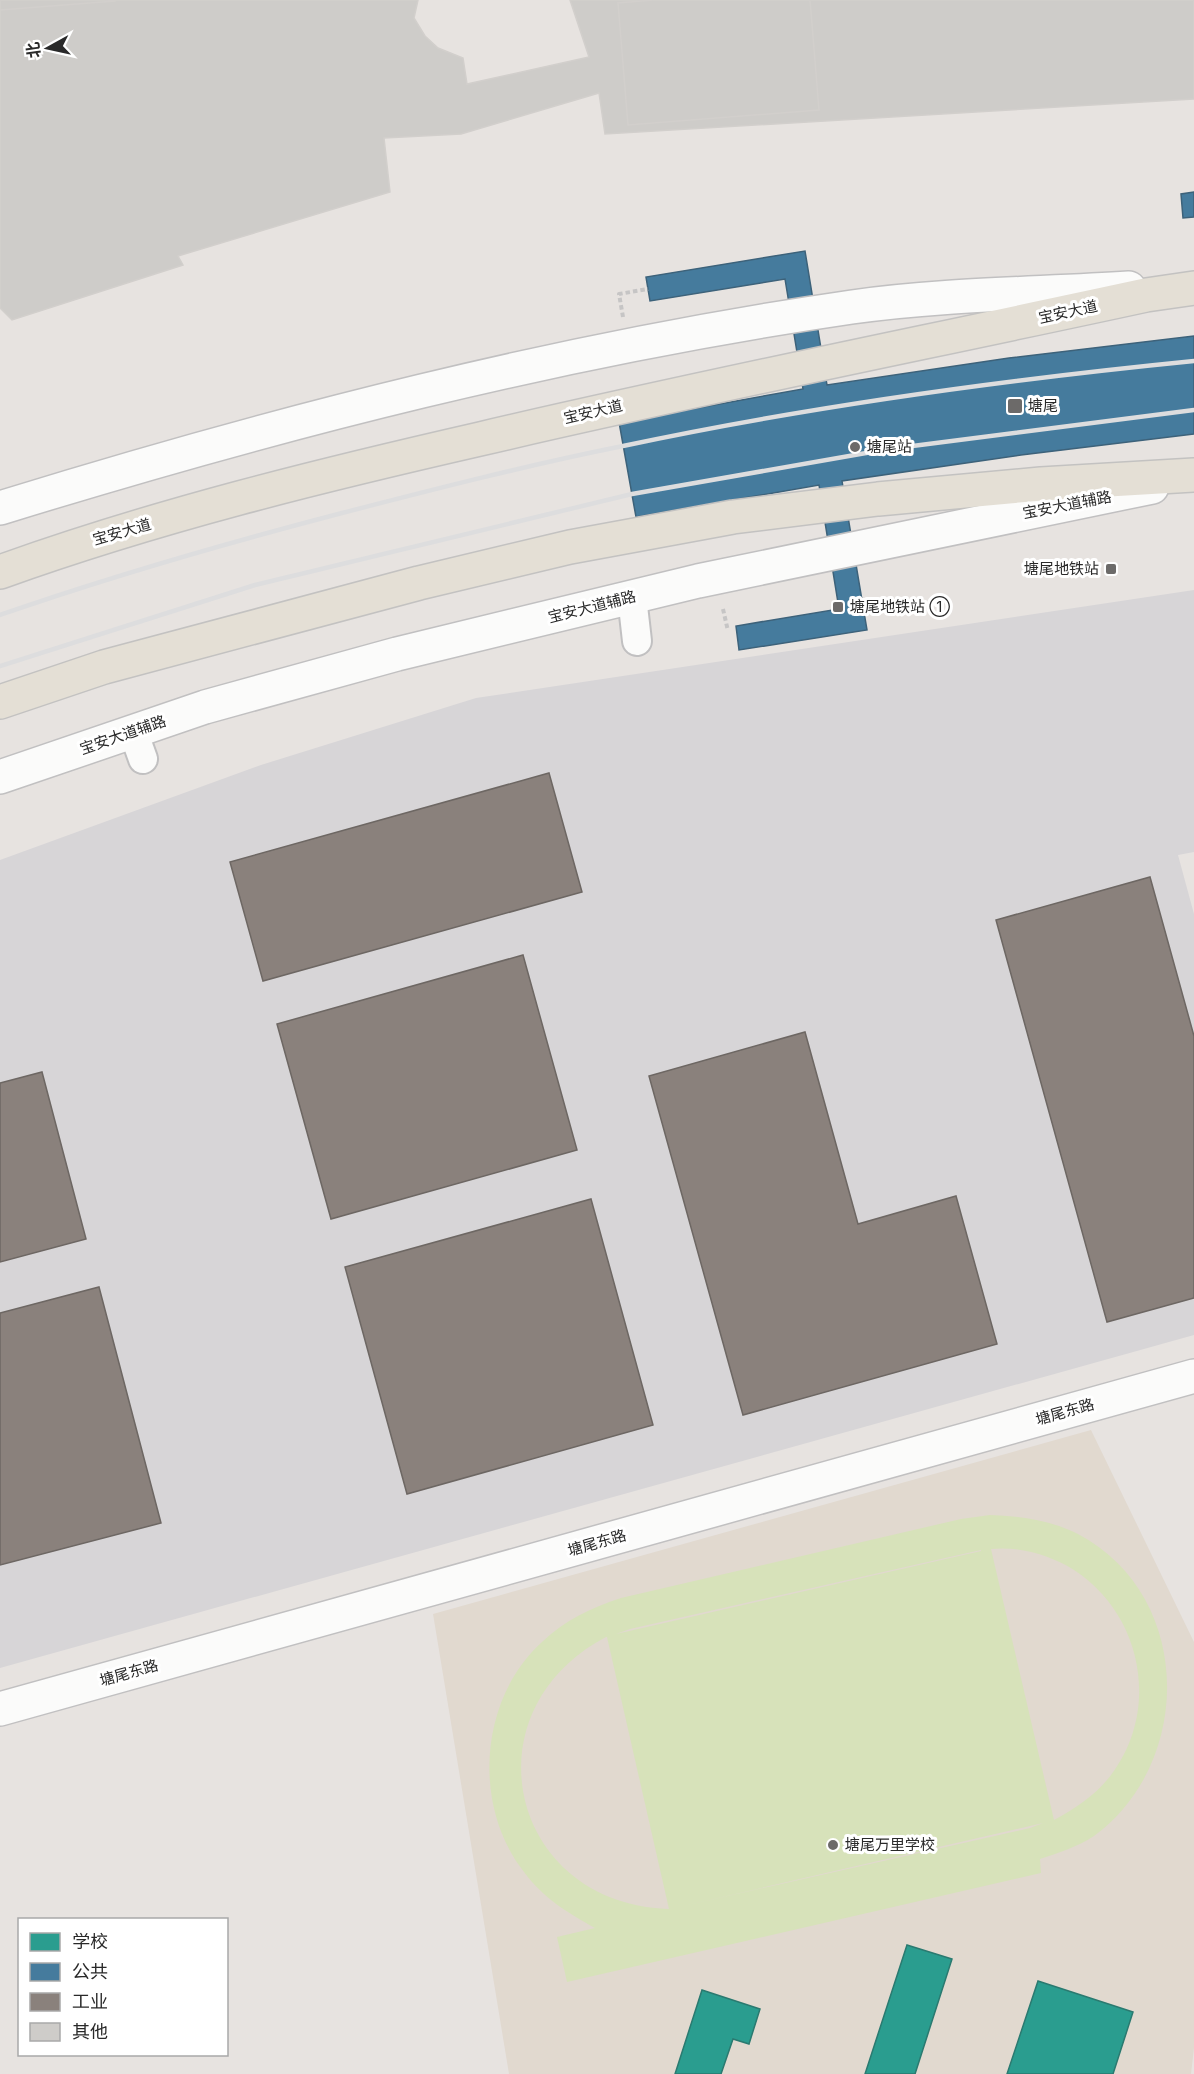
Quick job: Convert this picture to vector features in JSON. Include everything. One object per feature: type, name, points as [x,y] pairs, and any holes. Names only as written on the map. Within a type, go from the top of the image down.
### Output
[{"type":"main road","points":[[0,508],[163,457],[607,349],[854,307],[1194,286]]},
{"type":"main road","name":"宝安大道","points":[[0,572],[70,547],[332,473],[630,404],[1194,286]]},
{"type":"main road","points":[[0,702],[116,664],[418,583],[570,547],[733,517],[878,499],[1041,484],[1194,477]]},
{"type":"main road","name":"宝安大道辅路","points":[[0,777],[138,745],[205,707],[397,654],[632,597],[1194,477]]},
{"type":"main road","name":"塘尾东路","points":[[0,1709],[1194,1376]]},
{"type":"street","points":[[632,597],[637,641]]},
{"type":"path","points":[[623,318],[619,294],[648,289]]},
{"type":"path","points":[[723,609],[728,631]]},
{"type":"shaded area","points":[[1194,590],[1194,852],[1178,855],[1194,914],[1194,1335],[0,1668],[0,860],[261,765],[476,698]]},
{"type":"shaded area","name":"塘尾万里学校","points":[[1091,1430],[1194,1642],[1194,2048],[1191,2074],[509,2074],[433,1614]]},
{"type":"green space","points":[[990,1515],[1012,1516],[1046,1522],[1067,1529],[1078,1534],[1116,1561],[1144,1597],[1160,1637],[1167,1681],[1163,1724],[1150,1767],[1127,1805],[1094,1836],[1074,1847],[1040,1859],[1041,1873],[567,1982],[557,1937],[595,1928],[548,1897],[524,1872],[507,1846],[496,1816],[490,1785],[490,1754],[495,1722],[505,1693],[521,1666],[542,1642],[560,1627],[589,1611],[621,1598],[961,1519]],"holes":[[[991,1549],[1023,1550],[1055,1560],[1074,1570],[1097,1589],[1116,1611],[1129,1637],[1137,1664],[1139,1693],[1136,1721],[1127,1749],[1111,1775],[1099,1789],[1078,1806],[1054,1820]],[[981,1550],[616,1634],[630,1629]],[[607,1637],[669,1909],[615,1899],[572,1875],[542,1840],[525,1799],[522,1754],[534,1710],[562,1670]],[[1043,1823],[1030,1828],[679,1907]]]},
{"type":"building: 学校","points":[[907,1945],[952,1959],[915,2074],[865,2074]]},
{"type":"building: 学校","points":[[1038,1981],[1133,2012],[1113,2074],[1007,2074]]},
{"type":"building: 学校","points":[[702,1990],[760,2009],[749,2044],[733,2039],[721,2074],[675,2074]]},
{"type":"building: 公共","points":[[1194,192],[1194,217],[1183,218],[1181,194]]},
{"type":"building: 公共","name":"塘尾站","points":[[805,251],[827,385],[1009,358],[1194,336],[1194,434],[1021,455],[842,481],[867,630],[739,650],[736,626],[839,609],[819,485],[636,517],[619,422],[803,389],[785,279],[650,301],[646,277]]},
{"type":"building: 工业","points":[[549,773],[582,892],[263,981],[230,862]]},
{"type":"building: 工业","points":[[1150,877],[1194,1036],[1194,1298],[1107,1322],[996,920]]},
{"type":"building: 工业","points":[[523,955],[577,1150],[331,1219],[277,1024]]},
{"type":"building: 工业","points":[[805,1032],[858,1224],[956,1196],[997,1344],[743,1415],[649,1076]]},
{"type":"building: 工业","points":[[42,1072],[86,1239],[0,1262],[0,1083]]},
{"type":"building: 工业","points":[[591,1199],[653,1425],[407,1494],[345,1267]]},
{"type":"building: 工业","points":[[99,1287],[161,1523],[0,1565],[0,1313]]},
{"type":"building: 其他","points":[[0,0],[418,0],[414,18],[425,36],[438,48],[463,58],[467,84],[589,57],[570,0],[1194,0],[1194,99],[605,134],[599,93],[461,134],[384,138],[390,192],[178,256],[183,265],[12,320],[0,308]]},
{"type":"building: 其他","points":[[0,0],[115,0],[115,1],[0,10]]},
{"type":"building: 其他","points":[[653,0],[810,0],[819,110],[628,125],[618,3]]},
{"type":"railway","points":[[0,615],[127,573],[256,536],[447,486],[587,453],[765,419],[907,396],[1194,361]]},
{"type":"railway","points":[[0,666],[255,585],[632,494],[889,449],[1194,410]]},
{"type":"place","name":"塘尾","points":[[1015,406]]},
{"type":"place","name":"塘尾站","points":[[855,447]]},
{"type":"place","name":"塘尾地铁站","points":[[1111,569]]},
{"type":"place","name":"塘尾地铁站 ①","points":[[838,607]]},
{"type":"place","name":"塘尾万里学校","points":[[833,1845]]}]
